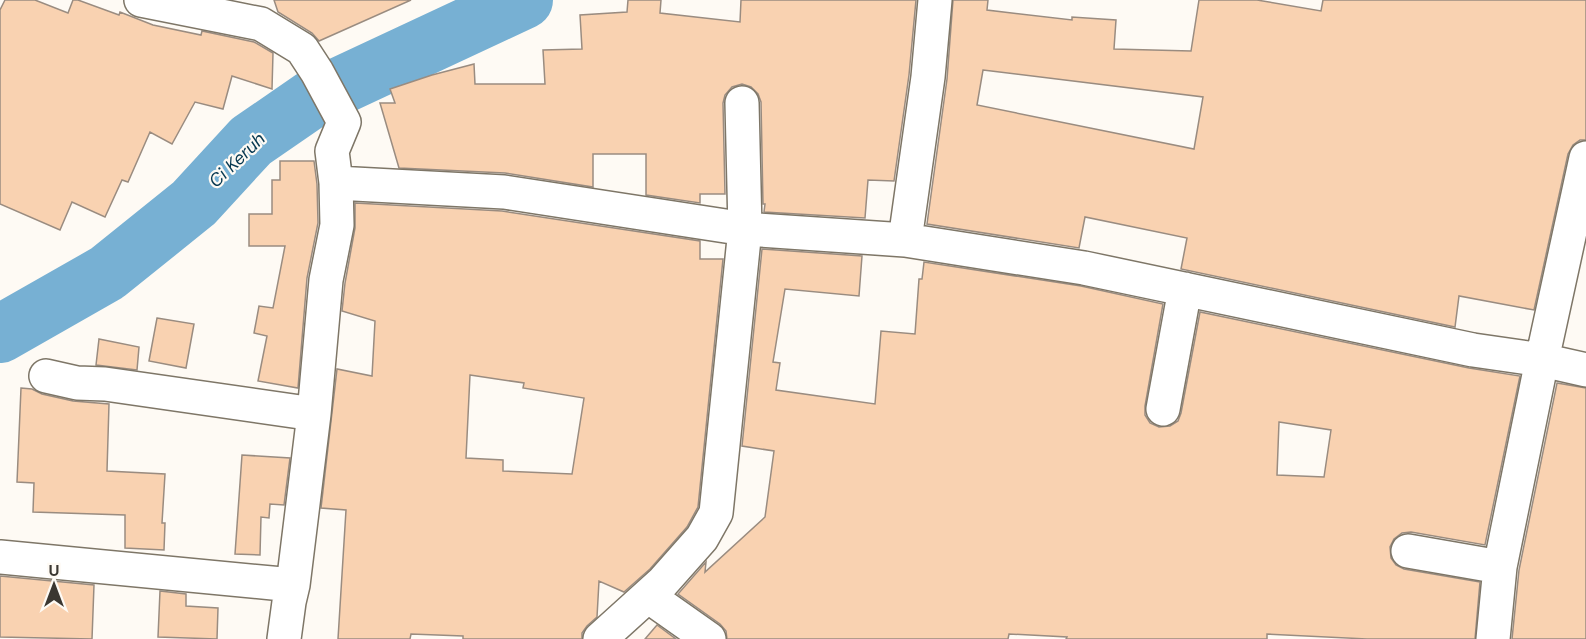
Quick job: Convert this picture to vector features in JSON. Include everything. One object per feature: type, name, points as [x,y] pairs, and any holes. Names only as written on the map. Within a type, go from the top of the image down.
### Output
[{"type":"street","points":[[141,0],[261,24],[302,49],[344,122],[332,151],[336,183],[337,225],[326,280],[314,414],[284,639]]},
{"type":"street","points":[[905,240],[928,77],[934,0]]},
{"type":"street","points":[[600,639],[648,597],[702,538],[716,513],[745,230],[742,103]]},
{"type":"street","points":[[1493,639],[1500,567],[1586,158]]},
{"type":"street","points":[[336,183],[504,192],[745,230],[905,240],[1084,268],[1473,350],[1542,360],[1586,370]]},
{"type":"street","points":[[1163,409],[1185,289]]},
{"type":"street","points":[[46,376],[77,383],[105,384],[314,414]]},
{"type":"street","points":[[1408,551],[1500,567]]},
{"type":"street","points":[[0,556],[293,585]]},
{"type":"street","points":[[648,597],[709,639]]},
{"type":"building","points":[[5,0],[35,0],[68,13],[73,0],[78,0],[119,15],[120,12],[153,25],[201,35],[202,31],[254,42],[273,53],[272,89],[232,76],[223,109],[195,102],[172,144],[150,132],[128,182],[122,180],[105,217],[72,202],[60,230],[0,204],[0,10]]},
{"type":"building","points":[[274,0],[411,0],[319,41],[312,33],[278,12]]},
{"type":"building","points":[[628,0],[661,0],[660,13],[740,22],[741,0],[916,0],[909,75],[894,181],[868,180],[865,218],[764,212],[761,102],[758,94],[751,87],[742,84],[732,87],[725,95],[723,103],[725,194],[700,194],[700,203],[646,195],[646,154],[593,154],[593,187],[505,173],[399,168],[380,103],[395,103],[390,89],[474,64],[475,84],[545,84],[543,50],[582,49],[580,15],[627,12]]},
{"type":"building","points":[[953,0],[988,0],[987,10],[1072,20],[1072,17],[1116,20],[1114,49],[1191,51],[1199,0],[1257,0],[1321,11],[1323,0],[1586,0],[1586,140],[1580,140],[1573,145],[1568,154],[1534,310],[1459,296],[1455,327],[1181,269],[1187,238],[1085,217],[1079,248],[927,224],[947,79]],"holes":[[[983,70],[1203,97],[1194,149],[977,105]]]},
{"type":"building","points":[[280,161],[314,161],[317,184],[318,223],[307,278],[298,388],[258,381],[267,336],[254,333],[259,306],[273,308],[285,246],[249,246],[249,214],[272,214],[272,180],[280,180]]},
{"type":"building","points":[[355,203],[502,211],[700,241],[700,259],[723,259],[698,507],[687,527],[650,569],[624,592],[599,581],[597,617],[582,633],[582,639],[463,639],[463,636],[411,634],[410,639],[338,639],[346,510],[321,508],[337,369],[372,376],[375,321],[342,311],[355,228]],"holes":[[[470,375],[524,383],[523,388],[584,398],[572,474],[503,471],[503,460],[466,458]]]},
{"type":"building","points":[[762,249],[862,256],[859,296],[785,289],[773,362],[780,363],[776,390],[875,404],[881,331],[915,334],[919,279],[922,279],[924,262],[1081,286],[1163,304],[1145,406],[1145,415],[1150,423],[1159,427],[1170,426],[1178,421],[1181,413],[1200,312],[1469,368],[1520,376],[1485,545],[1411,532],[1402,533],[1394,539],[1390,547],[1391,558],[1396,565],[1404,569],[1480,582],[1475,639],[1367,639],[1267,634],[1267,639],[1066,639],[1067,637],[1009,634],[1008,639],[727,639],[726,631],[720,624],[678,594],[706,562],[705,572],[765,517],[774,451],[742,446]],"holes":[[[1279,422],[1331,430],[1324,477],[1277,475]]]},
{"type":"building","points":[[157,318],[194,324],[186,368],[149,361]]},
{"type":"building","points":[[99,339],[139,347],[137,370],[96,365]]},
{"type":"building","points":[[1557,383],[1586,388],[1586,639],[1512,639],[1519,570]]},
{"type":"building","points":[[21,388],[73,401],[109,404],[107,471],[165,474],[162,523],[165,523],[164,550],[125,548],[125,515],[33,512],[34,483],[17,482]]},
{"type":"building","points":[[242,455],[290,458],[284,505],[270,504],[269,518],[261,517],[260,555],[235,554]]},
{"type":"building","points":[[0,576],[94,585],[92,639],[0,637]]},
{"type":"building","points":[[160,591],[186,594],[186,606],[218,608],[217,639],[158,637]]},
{"type":"building","points":[[657,625],[676,639],[645,639]]},
{"type":"waterway","name":"Ci Keruh","points":[[0,334],[107,273],[194,203],[251,141],[312,99],[524,0]]}]
